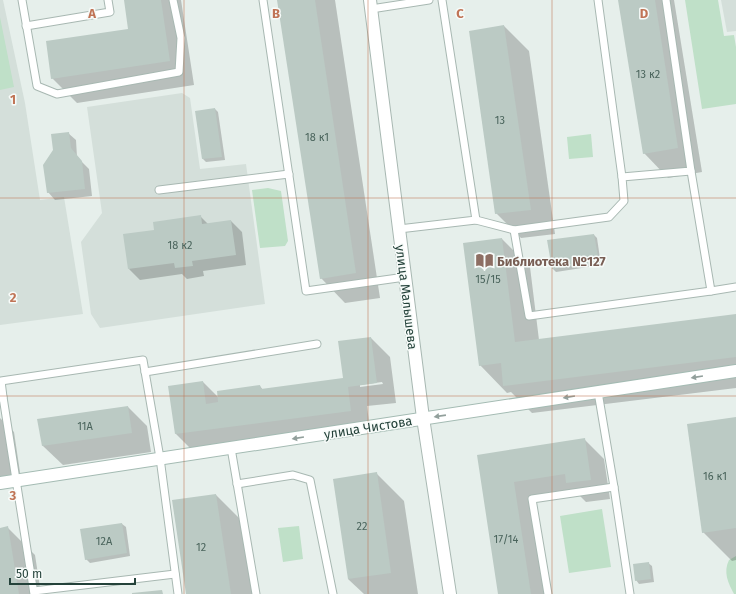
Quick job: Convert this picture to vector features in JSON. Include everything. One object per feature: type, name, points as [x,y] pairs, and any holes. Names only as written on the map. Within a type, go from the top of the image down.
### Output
[{"type":"street","name":"улица Малышева","points":[[370,4],[423,418],[450,594]]},
{"type":"street","name":"улица Чистова","points":[[0,483],[736,372]]},
{"type":"lane","points":[[22,0],[37,86],[58,94],[179,72],[181,38],[173,0]]},
{"type":"lane","points":[[26,26],[110,12],[108,0]]},
{"type":"lane","points":[[263,0],[306,292],[405,277]]},
{"type":"lane","points":[[370,4],[429,0]]},
{"type":"lane","points":[[442,0],[476,220]]},
{"type":"lane","points":[[399,229],[476,220],[514,230],[609,217],[624,201],[598,0]]},
{"type":"lane","points":[[666,0],[691,170],[711,291]]},
{"type":"lane","points":[[622,177],[691,170]]},
{"type":"lane","points":[[159,190],[289,174]]},
{"type":"lane","points":[[514,230],[529,316],[736,287]]},
{"type":"lane","points":[[145,372],[317,344]]},
{"type":"lane","points":[[175,574],[34,593],[2,397],[1,380],[143,360],[160,458],[178,594]]},
{"type":"lane","points":[[598,392],[630,594]]},
{"type":"lane","points":[[231,448],[256,594]]},
{"type":"lane","points":[[237,484],[293,475],[310,480],[333,594]]},
{"type":"lane","points":[[548,594],[532,498],[614,487]]},
{"type":"shaded area","points":[[0,0],[3,0],[25,103],[40,200],[64,197],[83,314],[0,325]]},
{"type":"shaded area","points":[[721,0],[736,0],[736,31],[727,32]]},
{"type":"shaded area","points":[[182,93],[190,98],[200,169],[246,164],[265,304],[100,328],[91,314],[81,242],[102,213],[87,107]]},
{"type":"green space","points":[[685,0],[718,0],[724,36],[734,35],[736,47],[736,104],[702,109]]},
{"type":"green space","points":[[0,17],[14,87],[0,90]]},
{"type":"green space","points":[[591,134],[593,157],[569,159],[567,137]]},
{"type":"green space","points":[[268,188],[281,191],[288,241],[285,246],[260,248],[252,190]]},
{"type":"green space","points":[[602,509],[611,567],[569,573],[560,516]]},
{"type":"green space","points":[[299,526],[303,559],[283,562],[278,528]]},
{"type":"green space","points":[[736,556],[736,594],[734,594],[728,582],[726,569],[729,560]]},
{"type":"building","points":[[124,0],[161,0],[170,61],[51,79],[46,41],[128,29]]},
{"type":"building","points":[[277,0],[315,0],[356,273],[320,279]]},
{"type":"building","points":[[618,0],[655,0],[678,148],[643,154]]},
{"type":"building","points":[[504,25],[531,210],[495,214],[469,31]]},
{"type":"building","points":[[215,108],[222,157],[202,159],[195,111]]},
{"type":"building","points":[[69,132],[71,148],[82,161],[85,189],[47,193],[43,165],[53,150],[51,134]]},
{"type":"building","points":[[201,215],[202,224],[231,220],[236,255],[192,261],[193,266],[175,268],[174,263],[128,269],[123,234],[154,230],[153,222]]},
{"type":"building","points":[[594,234],[599,262],[552,269],[547,240]]},
{"type":"building","points":[[502,238],[515,342],[736,314],[736,357],[503,386],[501,363],[479,366],[463,243]]},
{"type":"building","points":[[371,337],[377,383],[348,387],[351,411],[175,434],[168,386],[203,381],[206,404],[218,402],[217,391],[260,385],[261,389],[343,378],[338,341]]},
{"type":"building","points":[[128,406],[132,433],[42,446],[37,419]]},
{"type":"building","points":[[736,417],[736,528],[702,533],[687,424]]},
{"type":"building","points":[[585,438],[591,480],[566,483],[565,474],[514,482],[531,594],[498,594],[477,455]]},
{"type":"building","points":[[377,472],[391,573],[348,579],[333,479]]},
{"type":"building","points":[[216,494],[231,594],[186,594],[172,500]]},
{"type":"building","points":[[122,523],[127,553],[85,560],[80,529]]},
{"type":"building","points":[[8,526],[19,594],[0,594],[0,528]]},
{"type":"building","points":[[649,562],[651,579],[635,581],[633,564]]},
{"type":"building","points":[[162,590],[163,594],[132,594],[132,593]]},
{"type":"place","name":"Библиотека №127","points":[[484,261]]}]
